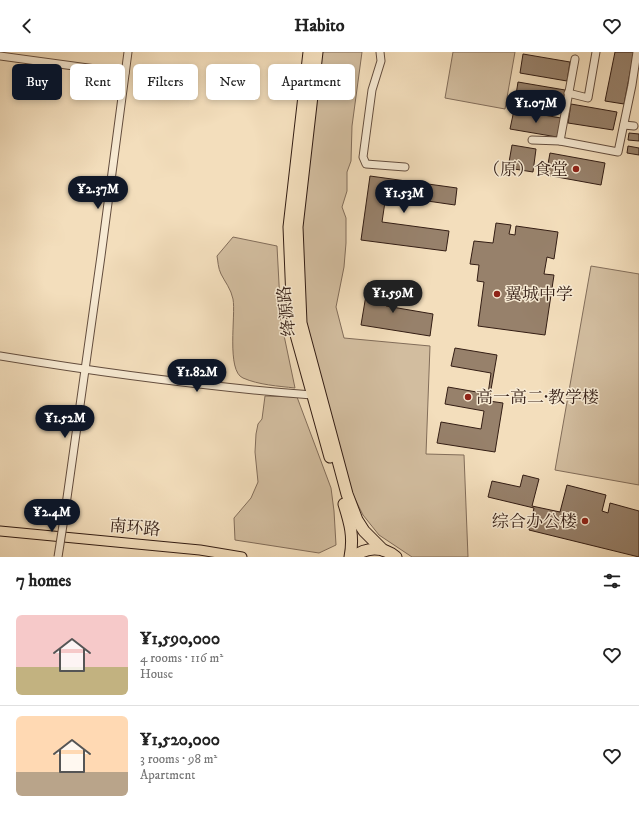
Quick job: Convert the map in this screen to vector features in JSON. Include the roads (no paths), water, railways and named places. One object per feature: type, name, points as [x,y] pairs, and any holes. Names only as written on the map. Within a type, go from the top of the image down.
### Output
[{"type":"highway","name":"绛源路","points":[[309,52],[289,227],[293,324],[312,395],[349,519],[352,544],[351,557]]},
{"type":"highway","name":"绛源路","points":[[317,52],[297,227],[301,323],[347,494],[357,520],[364,531],[383,550]]},
{"type":"highway","points":[[351,557],[369,549],[383,550],[396,557]]},
{"type":"main road","name":"南环路","points":[[0,531],[200,550],[242,557]]},
{"type":"street","points":[[125,73],[128,52]]},
{"type":"street","points":[[380,52],[381,61],[372,90],[363,157],[366,164],[405,167]]},
{"type":"street","points":[[568,94],[588,98],[596,52]]},
{"type":"street","points":[[532,140],[560,141],[618,152],[635,88],[637,53]]},
{"type":"street","points":[[0,56],[70,66]]},
{"type":"street","points":[[560,141],[575,59]]},
{"type":"street","points":[[58,557],[121,100]]},
{"type":"street","points":[[624,125],[634,126]]},
{"type":"street","points":[[0,356],[85,370],[312,395]]},
{"type":"place","name":"（原）食堂","points":[[576,169]]},
{"type":"place","name":"翼城中学","points":[[497,294]]},
{"type":"place","name":"高一高二·教学楼","points":[[468,397]]},
{"type":"place","name":"综合办公楼","points":[[585,521]]}]
